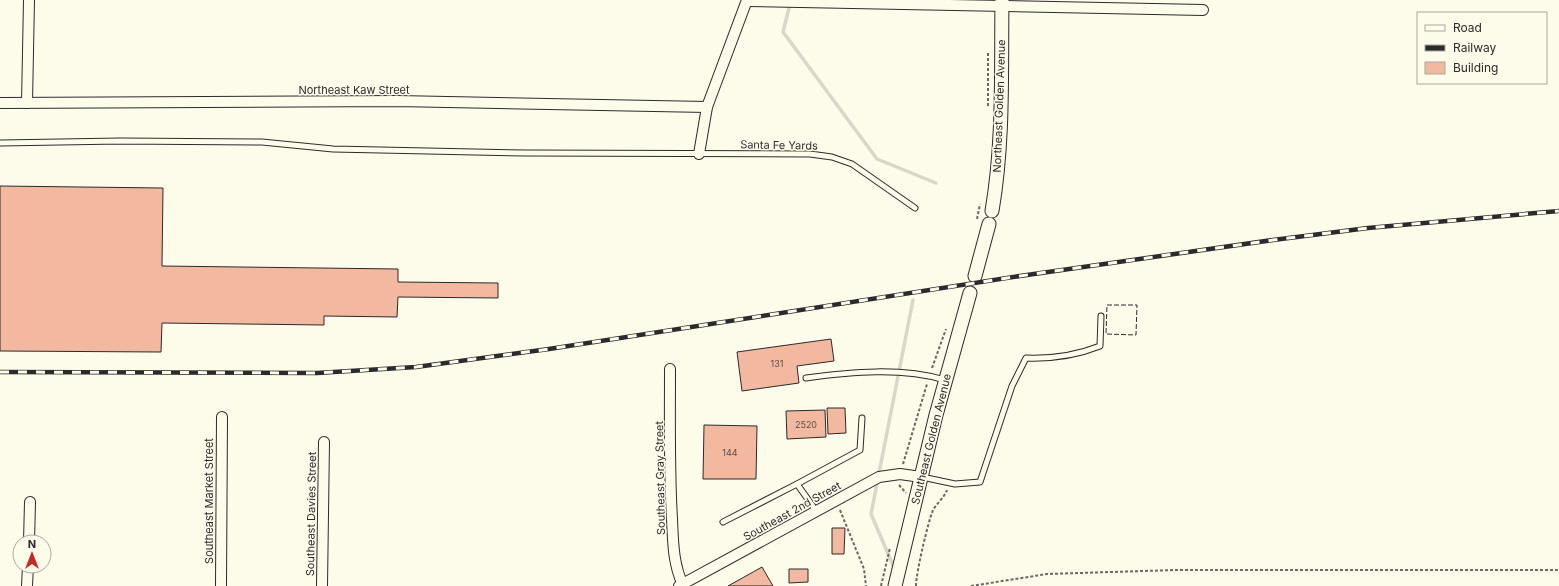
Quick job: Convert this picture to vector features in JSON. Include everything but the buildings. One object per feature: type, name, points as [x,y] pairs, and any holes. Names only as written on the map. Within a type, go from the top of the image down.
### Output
[{"type":"street","points":[[27,103],[29,0]]},
{"type":"street","points":[[699,154],[707,107],[747,0],[1002,3],[1203,10]]},
{"type":"street","name":"Northeast Golden Avenue","points":[[992,211],[1000,144],[1002,3]]},
{"type":"street","name":"Northeast Kaw Street","points":[[0,103],[397,101],[707,107]]},
{"type":"street","points":[[975,276],[983,222]]},
{"type":"street","name":"Southeast Golden Avenue","points":[[895,586],[921,477],[970,293]]},
{"type":"street","name":"Southeast Gray Street","points":[[670,369],[671,502],[675,554],[681,585]]},
{"type":"street","name":"Southeast Market Street","points":[[221,586],[222,417]]},
{"type":"street","name":"Southeast Davies Street","points":[[322,586],[324,442]]},
{"type":"street","name":"Southeast 2nd Street","points":[[681,585],[880,477],[900,474],[921,477]]},
{"type":"street","points":[[29,534],[30,502]]},
{"type":"street","points":[[28,574],[28,586]]},
{"type":"lane","name":"Santa Fe Yards","points":[[0,143],[120,141],[262,142],[333,148],[526,153],[810,154],[832,157],[852,164],[915,208]]},
{"type":"lane","points":[[921,477],[950,483],[980,482],[1012,386],[1026,358],[1050,359],[1078,354],[1100,346],[1101,316]]},
{"type":"lane","points":[[806,378],[845,374],[895,373],[930,375],[946,380]]},
{"type":"lane","points":[[723,522],[860,450],[862,418]]},
{"type":"lane","points":[[797,484],[817,512]]},
{"type":"path","points":[[988,52],[988,114]]},
{"type":"path","points":[[981,196],[983,222]]},
{"type":"path","points":[[906,498],[906,493],[898,485],[900,474],[930,375],[948,325]]},
{"type":"path","points":[[916,586],[930,520],[934,509],[943,498],[950,483]]},
{"type":"path","points":[[835,502],[842,513],[864,569],[866,586]]},
{"type":"path","points":[[881,586],[891,547]]},
{"type":"path","points":[[971,586],[1047,574],[1176,570],[1559,570]]},
{"type":"waterway","points":[[790,4],[783,32],[877,159],[936,183]]},
{"type":"waterway","points":[[895,570],[871,514],[913,300]]},
{"type":"railway","points":[[0,372],[317,373],[416,367],[549,349],[1020,276],[1273,240],[1368,228],[1559,211]]},
{"type":"fence","points":[[1107,305],[1137,305],[1136,335],[1106,334],[1107,305]]}]
